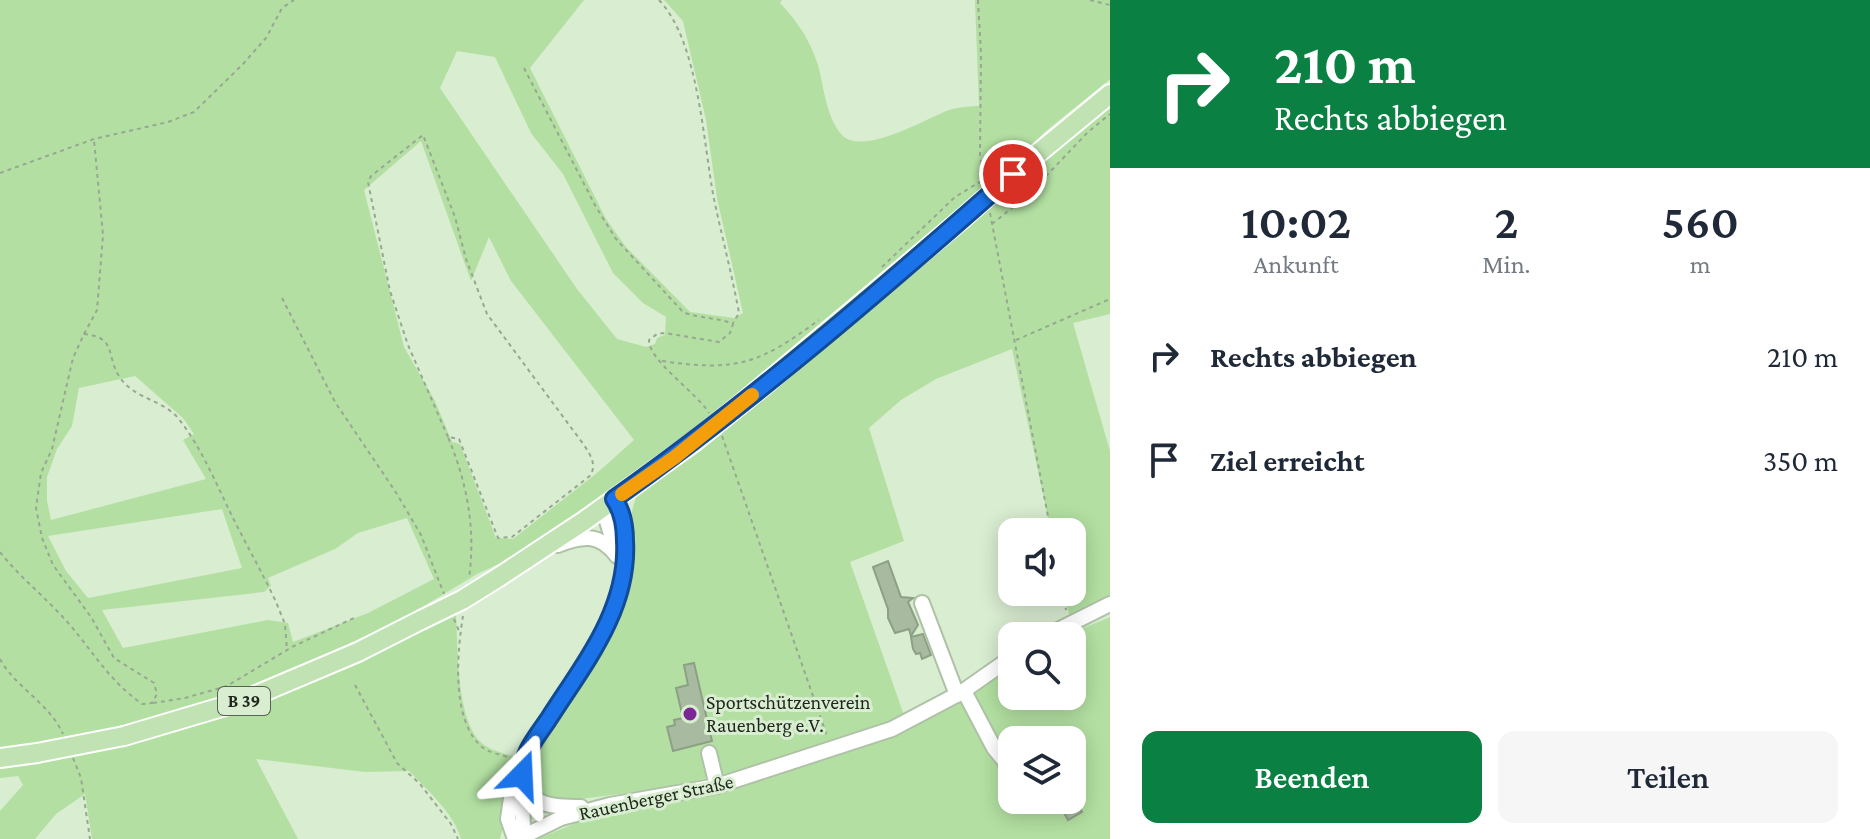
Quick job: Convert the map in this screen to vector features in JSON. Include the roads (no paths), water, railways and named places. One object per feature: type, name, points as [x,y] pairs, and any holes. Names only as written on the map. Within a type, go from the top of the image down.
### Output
[{"type":"main road","name":"B 39","points":[[0,758],[124,736],[242,701],[358,652],[462,600],[608,504],[694,442],[1110,94]]},
{"type":"street","points":[[608,504],[621,591]]},
{"type":"street","points":[[516,839],[509,827],[507,809],[514,777],[606,627],[621,591],[626,556],[625,531],[622,514],[608,504]]},
{"type":"street","points":[[532,555],[581,536],[606,544],[617,556]]},
{"type":"street","points":[[922,603],[960,693],[998,753]]},
{"type":"street","points":[[1071,622],[1110,604]]},
{"type":"street","name":"Rauenberger Straße","points":[[516,839],[561,818],[717,786],[892,729],[960,693],[998,667]]},
{"type":"street","points":[[709,753],[717,786]]},
{"type":"street","points":[[522,768],[529,794],[541,803],[558,807],[601,808]]},
{"type":"place","name":"Sportschützenverein Rauenberg e.V.","points":[[690,714]]}]
